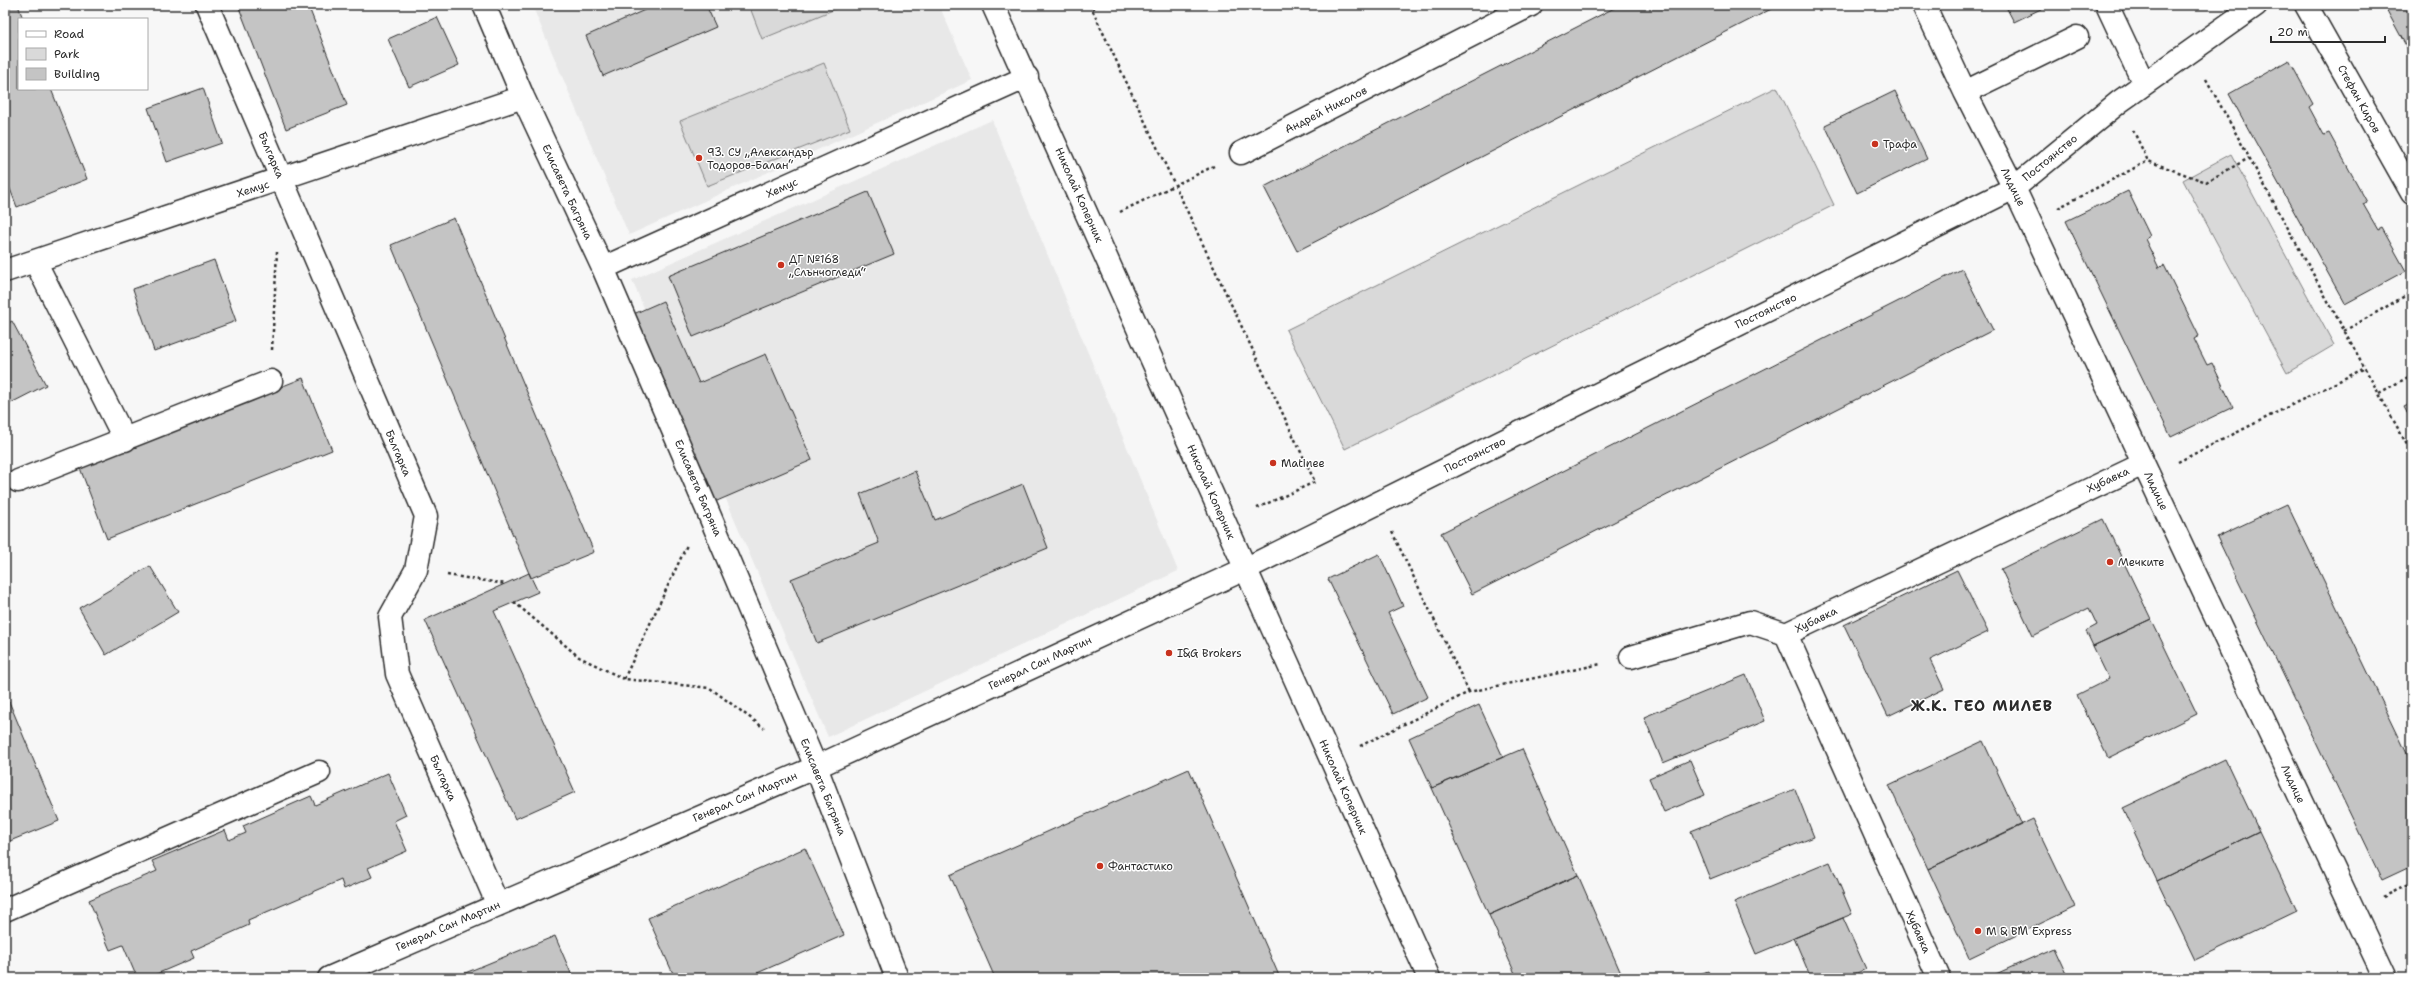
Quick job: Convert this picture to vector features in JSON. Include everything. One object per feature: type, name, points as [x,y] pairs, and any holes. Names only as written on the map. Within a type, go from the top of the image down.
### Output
[{"type":"street","name":"Българка","points":[[208,5],[281,180],[426,516],[416,570],[390,617],[397,674],[498,904]]},
{"type":"street","name":"Елисавета Багряна","points":[[484,5],[523,97],[603,268],[706,507],[816,767],[897,978]]},
{"type":"street","name":"Николай Коперник","points":[[992,5],[1027,77],[1245,569],[1429,978]]},
{"type":"street","name":"Андрей Николов","points":[[1241,153],[1531,5]]},
{"type":"street","name":"Лидице","points":[[1924,5],[1965,92],[2014,188],[2385,978]]},
{"type":"street","points":[[2107,5],[2144,84]]},
{"type":"street","name":"Постоянство","points":[[1245,569],[2014,188],[2144,84],[2256,5]]},
{"type":"street","name":"Стефан Киров","points":[[2306,5],[2412,193]]},
{"type":"street","points":[[1965,92],[2077,37]]},
{"type":"street","name":"Хемус","points":[[603,268],[1027,77]]},
{"type":"street","name":"Хемус","points":[[5,271],[281,180],[523,97]]},
{"type":"street","points":[[35,261],[125,440]]},
{"type":"street","points":[[18,481],[125,440],[271,381]]},
{"type":"street","name":"Хубавка","points":[[1939,978],[1786,634],[2146,470]]},
{"type":"street","name":"Генерал Сан Мартин","points":[[329,978],[816,767],[1245,569]]},
{"type":"street","points":[[1630,657],[1750,622],[1786,634]]},
{"type":"street","points":[[5,910],[319,772]]},
{"type":"path","points":[[1090,5],[1176,184],[1315,482],[1255,509]]},
{"type":"path","points":[[1092,9],[1100,5]]},
{"type":"path","points":[[2190,52],[2412,454]]},
{"type":"path","points":[[1120,212],[1241,153]]},
{"type":"path","points":[[2030,222],[2148,161],[2206,182],[2249,158]]},
{"type":"path","points":[[271,381],[278,249]]},
{"type":"path","points":[[2344,331],[2412,292]]},
{"type":"path","points":[[2146,470],[2365,368]]},
{"type":"path","points":[[2379,394],[2412,375]]},
{"type":"path","points":[[1378,503],[1469,692]]},
{"type":"path","points":[[624,678],[706,507]]},
{"type":"path","points":[[416,570],[506,584]]},
{"type":"path","points":[[514,602],[579,657],[624,678],[710,688],[766,730]]},
{"type":"path","points":[[1360,746],[1469,692],[1630,657]]},
{"type":"shaded area","name":"93. СУ „Александър Тодоров-Балан“","points":[[532,5],[939,5],[972,80],[629,235]]},
{"type":"shaded area","points":[[992,120],[1178,571],[828,737],[632,280]]},
{"type":"green space","points":[[749,5],[845,5],[762,39]]},
{"type":"green space","points":[[824,63],[850,129],[707,186],[680,121]]},
{"type":"green space","points":[[1777,87],[1834,205],[1345,449],[1286,330]]},
{"type":"green space","points":[[2231,154],[2334,345],[2287,373],[2183,180]]},
{"type":"building","points":[[5,5],[18,5],[23,18],[18,18],[18,90],[51,90],[87,179],[17,207],[5,176]]},
{"type":"building","points":[[238,5],[308,5],[347,105],[286,129]]},
{"type":"building","points":[[656,5],[706,5],[716,27],[603,76],[586,36]]},
{"type":"building","points":[[1620,5],[1779,5],[1297,251],[1264,187]]},
{"type":"building","points":[[2005,5],[2049,5],[2014,22]]},
{"type":"building","points":[[2384,5],[2412,5],[2412,57]]},
{"type":"building","points":[[437,17],[459,65],[409,87],[388,39]]},
{"type":"building","points":[[2289,60],[2313,104],[2309,107],[2324,135],[2329,133],[2367,202],[2363,204],[2378,230],[2382,228],[2406,271],[2345,304],[2229,94]]},
{"type":"building","points":[[203,88],[222,143],[167,162],[148,108]]},
{"type":"building","points":[[1895,91],[1927,159],[1857,193],[1825,125]]},
{"type":"building","points":[[2128,191],[2150,236],[2145,239],[2159,268],[2164,265],[2199,336],[2194,339],[2207,365],[2212,363],[2233,407],[2171,437],[2066,221]]},
{"type":"building","points":[[868,192],[894,254],[693,337],[668,276]]},
{"type":"building","points":[[454,218],[594,552],[531,578],[391,245]]},
{"type":"building","points":[[214,260],[236,321],[154,351],[133,289]]},
{"type":"building","points":[[1962,269],[1993,330],[1472,594],[1441,533]]},
{"type":"building","points":[[663,301],[699,383],[766,354],[812,460],[710,504],[629,316]]},
{"type":"building","points":[[12,321],[46,385],[5,406],[5,325]]},
{"type":"building","points":[[303,378],[332,450],[107,539],[80,468]]},
{"type":"building","points":[[2412,402],[2412,421],[2404,406]]},
{"type":"building","points":[[915,471],[935,520],[1023,484],[1048,548],[817,643],[791,579],[879,543],[860,494]]},
{"type":"building","points":[[2287,504],[2412,764],[2412,866],[2382,880],[2217,537]]},
{"type":"building","points":[[2103,519],[2151,619],[2093,646],[2086,631],[2097,625],[2089,608],[2033,636],[2001,569]]},
{"type":"building","points":[[1379,554],[1403,606],[1388,613],[1428,697],[1393,714],[1328,579]]},
{"type":"building","points":[[150,566],[178,612],[106,655],[79,608]]},
{"type":"building","points":[[1957,570],[1988,632],[1930,660],[1944,689],[1888,716],[1844,625]]},
{"type":"building","points":[[529,573],[538,592],[494,611],[575,792],[515,819],[425,620]]},
{"type":"building","points":[[2151,619],[2197,714],[2108,758],[2077,695],[2109,679],[2093,646]]},
{"type":"building","points":[[1746,675],[1765,721],[1663,763],[1644,717]]},
{"type":"building","points":[[5,692],[59,821],[5,843]]},
{"type":"building","points":[[1479,705],[1503,757],[1432,788],[1409,738]]},
{"type":"building","points":[[1983,741],[2022,825],[1928,869],[1889,785]]},
{"type":"building","points":[[1522,749],[1578,875],[1489,915],[1432,788]]},
{"type":"building","points":[[2225,759],[2259,831],[2157,881],[2123,808]]},
{"type":"building","points":[[1690,760],[1705,795],[1664,812],[1649,778]]},
{"type":"building","name":"Фантастико","points":[[1189,769],[1280,978],[995,978],[950,875]]},
{"type":"building","points":[[388,773],[406,815],[394,821],[407,851],[368,868],[372,877],[344,889],[341,880],[248,920],[249,925],[191,951],[194,958],[147,978],[137,978],[123,945],[110,950],[89,900],[157,871],[152,861],[225,830],[229,840],[246,833],[243,826],[311,796],[315,805]]},
{"type":"building","points":[[1795,789],[1814,837],[1710,879],[1691,831]]},
{"type":"building","points":[[2033,819],[2075,907],[1969,958],[1928,869]]},
{"type":"building","points":[[2259,831],[2297,911],[2195,960],[2157,881]]},
{"type":"building","points":[[805,848],[844,935],[746,978],[675,978],[648,918]]},
{"type":"building","points":[[1830,862],[1852,914],[1756,954],[1734,902]]},
{"type":"building","points":[[1578,875],[1623,978],[1517,978],[1489,915]]},
{"type":"building","points":[[1843,918],[1866,969],[1845,978],[1811,978],[1794,938]]},
{"type":"building","points":[[555,936],[573,978],[453,978]]},
{"type":"building","points":[[2054,948],[2068,978],[1987,978]]},
{"type":"building","points":[[1708,971],[1711,978],[1690,978]]},
{"type":"place","name":"Трафа","points":[[1875,144]]},
{"type":"place","name":"93. СУ „Александър Тодоров-Балан“","points":[[699,158]]},
{"type":"place","name":"ДГ №168 „Слънчогледи“","points":[[781,265]]},
{"type":"place","name":"Matinee","points":[[1273,463]]},
{"type":"place","name":"Мечките","points":[[2110,562]]},
{"type":"place","name":"I&G Brokers","points":[[1169,653]]},
{"type":"place","name":"Фантастико","points":[[1100,866]]},
{"type":"place","name":"M & BM Express","points":[[1978,931]]},
{"type":"district","name":"Ж.К. ГЕО МИЛЕВ","points":[[1982,706]]}]
